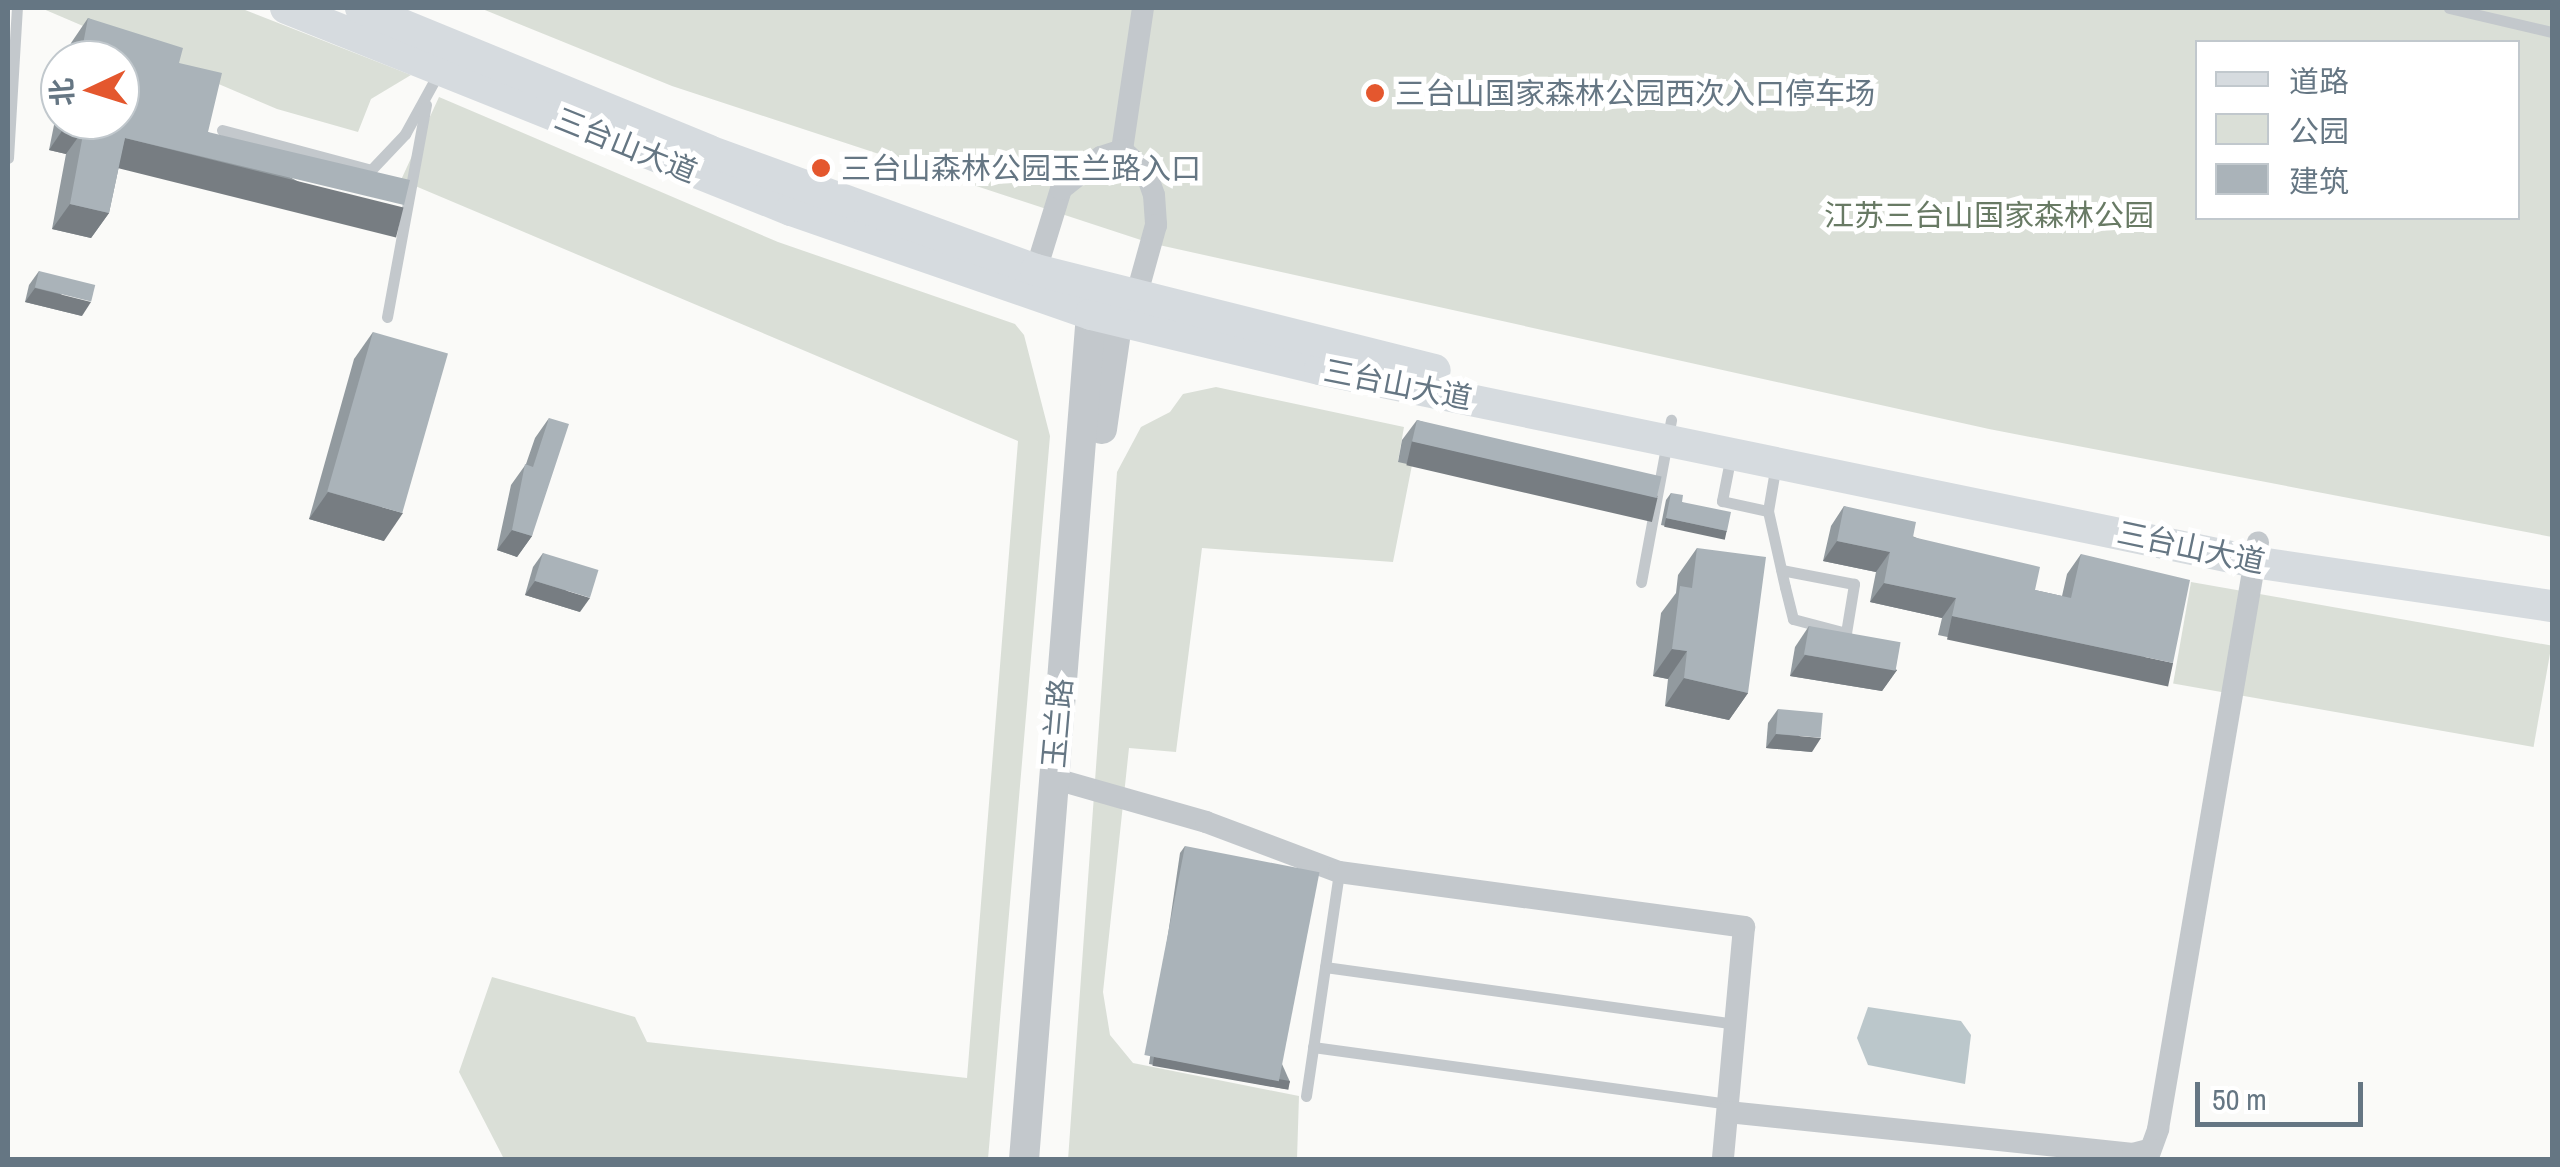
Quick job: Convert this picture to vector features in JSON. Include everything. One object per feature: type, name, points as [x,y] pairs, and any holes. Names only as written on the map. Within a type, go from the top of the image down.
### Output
[{"type":"main road","name":"三台山大道","points":[[286,8],[434,80],[791,210],[1111,302],[1669,429],[2257,552],[2552,590]]},
{"type":"main road","name":"三台山大道","points":[[361,8],[709,151],[1036,270],[1111,302]]},
{"type":"main road","name":"三台山大道","points":[[1669,429],[1731,451],[2552,606]]},
{"type":"street","points":[[1036,270],[1061,188],[1101,157],[1122,150],[1143,8]]},
{"type":"street","name":"玉兰路","points":[[1024,1160],[1059,780],[1111,302],[1156,225],[1154,195],[1146,172],[1122,150]]},
{"type":"street","points":[[1728,1108],[2148,1155],[2158,1129],[2257,552]]},
{"type":"street","points":[[1059,780],[1206,822],[1339,872],[1744,927],[1723,1160]]},
{"type":"street","name":"玉兰路","points":[[1040,1160],[1059,780]]},
{"type":"lane","points":[[8,158],[17,8]]},
{"type":"lane","points":[[2449,8],[2552,32]]},
{"type":"lane","points":[[222,130],[372,170],[405,134],[434,80]]},
{"type":"lane","points":[[387,317],[434,80]]},
{"type":"lane","points":[[1641,582],[1669,429]]},
{"type":"lane","points":[[1731,451],[1722,501],[1768,511]]},
{"type":"lane","points":[[1777,460],[1768,511],[1781,570],[1793,619],[1846,632],[1854,584],[1781,570]]},
{"type":"lane","points":[[1306,1096],[1339,872]]},
{"type":"lane","points":[[1325,967],[1736,1024]]},
{"type":"lane","points":[[1313,1047],[1728,1108]]},
{"type":"green space","points":[[41,8],[240,8],[411,75],[371,99],[358,132],[277,109],[140,50],[140,40],[116,40]]},
{"type":"green space","name":"江苏三台山国家森林公园","points":[[480,8],[2552,8],[2552,537],[1989,429],[1150,243],[672,86]]},
{"type":"green space","points":[[439,97],[778,242],[1015,324],[1024,335],[1050,436],[988,1159],[504,1159],[459,1072],[492,977],[635,1017],[647,1042],[967,1078],[1018,441],[401,180]]},
{"type":"green space","points":[[1216,387],[1404,427],[1398,461],[1412,465],[1393,562],[1202,548],[1176,752],[1129,748],[1103,992],[1110,1035],[1133,1063],[1299,1096],[1297,1159],[1068,1160],[1117,472],[1141,427],[1170,412],[1183,394]]},
{"type":"green space","points":[[2191,582],[2551,646],[2534,747],[2173,683]]},
{"type":"shaded area","points":[[1868,1007],[1961,1021],[1971,1035],[1965,1084],[1868,1065],[1857,1038]]},
{"type":"building","points":[[88,18],[183,48],[179,63],[222,73],[208,132],[410,180],[404,205],[133,140],[140,140],[140,40],[84,40]]},
{"type":"building","points":[[82,140],[125,140],[109,213],[70,204]]},
{"type":"building","points":[[39,271],[95,285],[91,302],[35,287]]},
{"type":"building","points":[[373,332],[448,353],[402,513],[327,492]]},
{"type":"building","points":[[549,418],[569,424],[532,536],[512,530],[525,464],[533,467]]},
{"type":"building","points":[[1417,420],[1662,476],[1657,498],[1412,441]]},
{"type":"building","points":[[1671,493],[1683,495],[1682,502],[1731,512],[1727,531],[1666,518]]},
{"type":"building","points":[[1844,506],[1916,522],[1913,537],[2040,567],[2035,590],[2071,598],[2081,554],[2190,580],[2173,663],[1952,616],[1956,598],[1884,583],[1890,552],[1837,541]]},
{"type":"building","points":[[1697,548],[1766,557],[1748,693],[1684,678],[1687,651],[1672,649],[1680,586],[1692,588]]},
{"type":"building","points":[[543,553],[598,570],[590,598],[535,581]]},
{"type":"building","points":[[1809,626],[1901,642],[1896,671],[1804,655]]},
{"type":"building","points":[[1778,709],[1823,713],[1821,738],[1776,734]]},
{"type":"building","points":[[1185,846],[1319,872],[1279,1081],[1144,1055]]},
{"type":"place","name":"三台山国家森林公园西次入口停车场","points":[[1375,93]]},
{"type":"place","name":"三台山森林公园玉兰路入口","points":[[821,168]]}]
